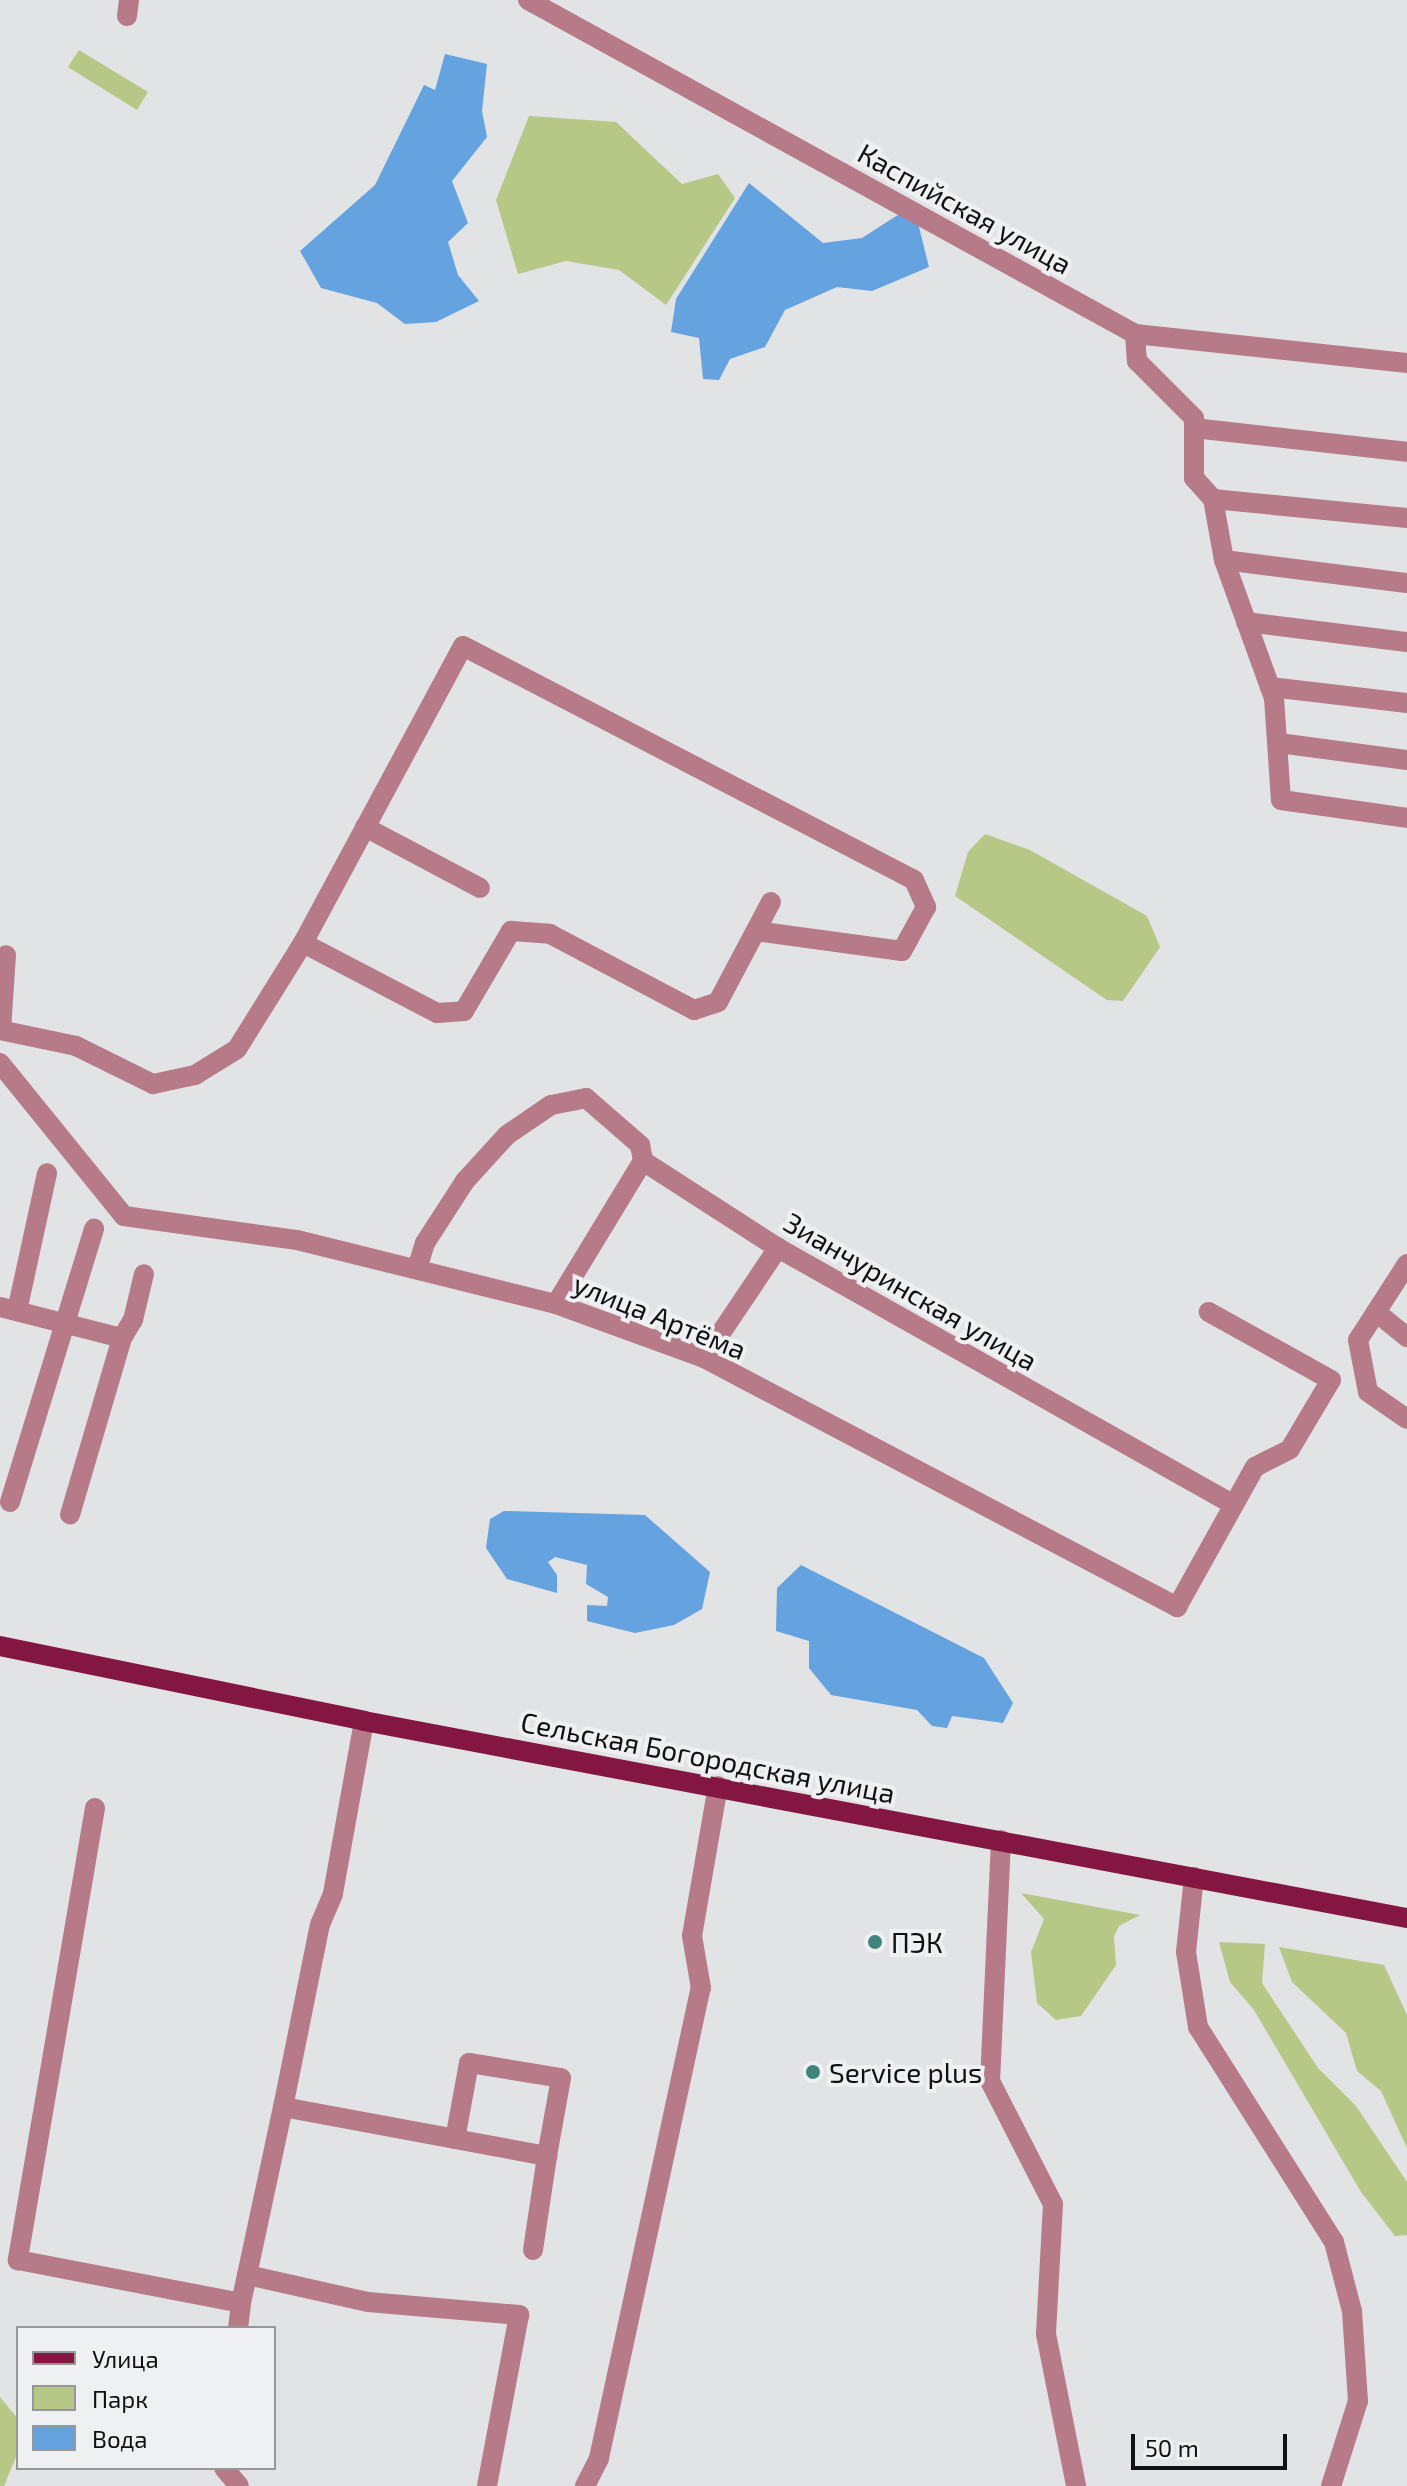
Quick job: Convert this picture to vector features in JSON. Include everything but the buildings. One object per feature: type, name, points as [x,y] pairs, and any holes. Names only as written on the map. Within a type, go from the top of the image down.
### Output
[{"type":"main road","name":"Сельская Богородская улица","points":[[0,1646],[364,1721],[1407,1918]]},
{"type":"street","name":"Каспийская улица","points":[[528,0],[1135,334],[1407,363]]},
{"type":"street","points":[[1135,334],[1137,361],[1194,418],[1194,478],[1213,499],[1224,560],[1270,687],[1279,743],[1281,800],[1407,818]]},
{"type":"street","points":[[1194,428],[1407,452]]},
{"type":"street","points":[[1213,499],[1407,518]]},
{"type":"street","points":[[1224,560],[1407,583]]},
{"type":"street","points":[[1246,622],[1407,642]]},
{"type":"street","points":[[6,955],[1,1030],[76,1046],[153,1084],[195,1075],[237,1049],[303,943],[463,646],[914,880],[926,907],[902,951],[756,931]]},
{"type":"street","points":[[1270,687],[1407,703]]},
{"type":"street","points":[[1279,743],[1407,760]]},
{"type":"street","points":[[365,827],[480,888]]},
{"type":"street","points":[[303,943],[437,1013],[464,1011],[511,931],[550,934],[694,1010],[718,1002],[771,902]]},
{"type":"street","name":"улица Артёма","points":[[0,1063],[124,1216],[297,1240],[417,1269],[556,1304],[704,1358],[1177,1607],[1234,1505]]},
{"type":"street","name":"Зианчуринская улица","points":[[417,1269],[425,1243],[465,1181],[507,1135],[551,1105],[586,1098],[640,1145],[643,1161],[778,1248],[1234,1505]]},
{"type":"street","points":[[556,1304],[643,1161]]},
{"type":"street","points":[[47,1173],[5,1310],[122,1338]]},
{"type":"street","points":[[10,1502],[94,1229]]},
{"type":"street","points":[[704,1358],[778,1248]]},
{"type":"street","points":[[1407,1264],[1358,1340],[1368,1392],[1407,1419]]},
{"type":"street","points":[[70,1515],[122,1338],[133,1320],[144,1274]]},
{"type":"street","points":[[1209,1312],[1331,1380],[1290,1449],[1255,1467],[1234,1505]]},
{"type":"street","points":[[1376,1312],[1407,1337]]},
{"type":"street","points":[[238,2326],[320,1924],[333,1894],[364,1721]]},
{"type":"street","points":[[585,2486],[599,2458],[701,1988],[692,1936],[718,1786]]},
{"type":"street","points":[[95,1808],[18,2260],[241,2303]]},
{"type":"street","points":[[1001,1840],[990,2081],[1053,2204],[1046,2334],[1076,2486]]},
{"type":"street","points":[[1194,1877],[1186,1952],[1198,2027],[1334,2242],[1352,2311],[1358,2401],[1331,2486]]},
{"type":"street","points":[[455,2139],[469,2063],[561,2078],[533,2250]]},
{"type":"street","points":[[283,2107],[547,2156]]},
{"type":"street","points":[[247,2275],[368,2302],[519,2315],[487,2486]]},
{"type":"street","points":[[226,2470],[239,2486]]},
{"type":"green space","points":[[79,50],[148,92],[137,110],[68,67]]},
{"type":"green space","points":[[529,116],[616,122],[682,184],[718,174],[735,198],[666,305],[619,270],[566,261],[518,274],[496,200]]},
{"type":"green space","points":[[985,834],[1030,850],[1147,916],[1160,947],[1123,1001],[1107,1000],[955,896],[968,852]]},
{"type":"green space","points":[[1021,1893],[1140,1915],[1119,1926],[1114,1937],[1116,1965],[1081,2016],[1056,2020],[1037,2003],[1031,1952],[1044,1919]]},
{"type":"green space","points":[[1219,1942],[1265,1944],[1262,1983],[1318,2068],[1356,2106],[1407,2182],[1407,2235],[1395,2236],[1361,2192],[1254,2010],[1230,1982]]},
{"type":"green space","points":[[1279,1947],[1384,1965],[1407,2015],[1407,2148],[1381,2091],[1357,2071],[1346,2033],[1292,1982]]},
{"type":"green space","points":[[0,2397],[16,2417],[16,2457],[4,2486],[0,2486]]},
{"type":"water","points":[[445,54],[487,64],[482,111],[487,137],[452,181],[468,223],[448,242],[458,275],[479,301],[436,322],[405,324],[377,303],[321,288],[300,251],[375,185],[424,85],[435,90]]},
{"type":"water","points":[[749,183],[823,243],[862,238],[904,211],[917,219],[929,267],[872,291],[837,287],[785,310],[765,347],[730,359],[719,380],[703,379],[699,338],[671,332],[676,299]]},
{"type":"water","points":[[504,1511],[645,1515],[710,1572],[702,1609],[674,1625],[635,1633],[587,1621],[587,1605],[607,1606],[608,1597],[586,1584],[587,1565],[555,1557],[548,1562],[557,1575],[557,1593],[507,1579],[486,1548],[490,1519]]},
{"type":"water","points":[[801,1565],[984,1658],[1013,1703],[1003,1723],[952,1716],[947,1728],[932,1726],[917,1710],[831,1695],[809,1668],[809,1641],[776,1631],[777,1588]]},
{"type":"place","name":"ПЭК","points":[[875,1942]]},
{"type":"place","name":"Service plus","points":[[813,2072]]}]
